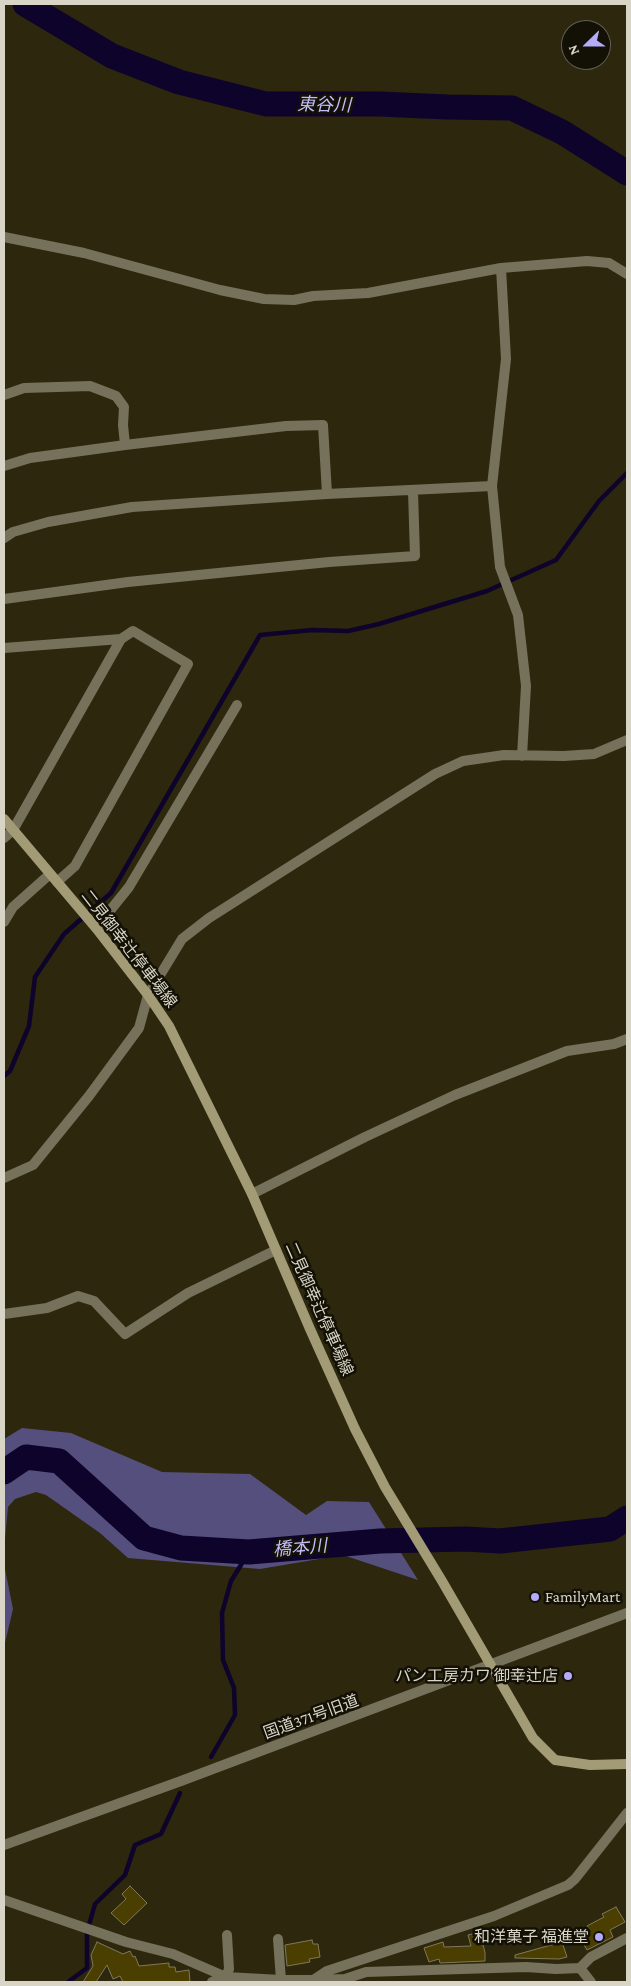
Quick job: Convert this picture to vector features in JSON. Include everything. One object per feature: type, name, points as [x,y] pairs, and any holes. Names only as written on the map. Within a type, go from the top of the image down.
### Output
[{"type":"main road","name":"二見御幸辻停車場線","points":[[4,819],[95,927],[148,995],[169,1026],[252,1194],[355,1430],[385,1488],[442,1581],[532,1738],[555,1760],[590,1765],[627,1764]]},
{"type":"street","points":[[4,237],[84,253],[220,290],[264,299],[294,300],[313,296],[368,293],[501,268],[587,261],[609,263],[627,274]]},
{"type":"street","points":[[501,268],[506,359],[492,486],[500,567],[518,615],[526,686],[522,756]]},
{"type":"street","points":[[4,395],[24,388],[90,386],[116,396],[124,407],[125,445]]},
{"type":"street","points":[[4,466],[30,458],[125,445],[286,426],[323,425],[327,494]]},
{"type":"street","points":[[4,538],[13,532],[48,522],[132,507],[327,494],[492,486]]},
{"type":"street","points":[[4,599],[128,582],[329,562],[415,556],[413,491]]},
{"type":"street","points":[[4,838],[13,830],[121,639],[133,631],[188,664],[75,866],[54,878],[13,907],[4,922]]},
{"type":"street","points":[[4,648],[121,639]]},
{"type":"street","points":[[95,927],[129,887],[237,705]]},
{"type":"street","points":[[4,1178],[33,1165],[89,1096],[139,1028],[148,995],[182,939],[209,918],[435,774],[463,761],[504,755],[594,754],[627,740]]},
{"type":"street","points":[[252,1194],[454,1095],[567,1051],[614,1044],[627,1038]]},
{"type":"street","points":[[4,1314],[47,1308],[78,1296],[94,1301],[125,1334],[188,1293],[276,1250]]},
{"type":"street","name":"国道371号旧道","points":[[4,1845],[181,1782],[627,1614]]},
{"type":"street","points":[[314,1980],[327,1971],[494,1916],[568,1885],[575,1879],[627,1813]]},
{"type":"street","points":[[4,1900],[100,1934],[173,1954],[226,1978]]},
{"type":"street","points":[[226,1978],[229,1969],[227,1935]]},
{"type":"street","points":[[212,1982],[226,1978],[281,1980],[345,1979],[366,1972],[526,1968],[556,1970],[580,1968],[590,1957],[627,1938]]},
{"type":"street","points":[[278,1939],[281,1980]]},
{"type":"street","points":[[580,1968],[591,1982]]},
{"type":"shaded area","points":[[22,1428],[71,1433],[162,1472],[250,1474],[306,1515],[327,1501],[369,1502],[418,1580],[343,1555],[260,1569],[128,1558],[100,1533],[46,1495],[36,1492],[15,1499],[8,1507],[4,1550],[4,1439]]},
{"type":"shaded area","points":[[4,1564],[13,1609],[4,1647]]},
{"type":"building","points":[[130,1886],[147,1903],[124,1925],[111,1913],[126,1899],[122,1894]]},
{"type":"building","points":[[616,1907],[625,1922],[610,1930],[613,1937],[587,1950],[578,1935],[589,1929],[587,1926],[604,1917],[602,1914]]},
{"type":"building","points":[[480,1932],[485,1961],[440,1963],[439,1959],[429,1962],[424,1948],[443,1942],[444,1947],[471,1946],[468,1935]]},
{"type":"building","points":[[312,1940],[313,1944],[318,1944],[320,1957],[309,1959],[310,1962],[287,1966],[285,1945]]},
{"type":"building","points":[[97,1942],[123,1954],[130,1951],[133,1957],[135,1956],[139,1966],[169,1963],[169,1967],[175,1967],[176,1972],[189,1970],[190,1982],[123,1982],[120,1976],[113,1979],[107,1965],[96,1982],[83,1982],[93,1966],[91,1955]]},
{"type":"building","points":[[562,1942],[567,1957],[559,1959],[515,1958],[515,1955]]},
{"type":"waterway","name":"東谷川","points":[[25,4],[112,56],[179,82],[266,104],[380,104],[512,108],[562,132],[627,173]]},
{"type":"waterway","points":[[4,1076],[10,1071],[29,1026],[35,977],[64,934],[111,893],[260,635],[312,630],[348,631],[379,624],[487,591],[556,560],[599,501],[627,473]]},
{"type":"waterway","name":"橋本川","points":[[4,1472],[26,1457],[59,1461],[144,1538],[181,1548],[249,1552],[380,1541],[466,1539],[500,1541],[610,1529],[627,1518]]},
{"type":"waterway","points":[[211,1757],[235,1715],[234,1688],[223,1660],[222,1613],[231,1581],[249,1552]]},
{"type":"waterway","points":[[68,1982],[87,1968],[87,1932],[95,1904],[125,1875],[135,1845],[161,1834],[180,1793]]},
{"type":"place","name":"FamilyMart","points":[[535,1597]]},
{"type":"place","name":"パン工房カワ 御幸辻店","points":[[568,1676]]},
{"type":"place","name":"和洋菓子 福進堂","points":[[599,1937]]}]
